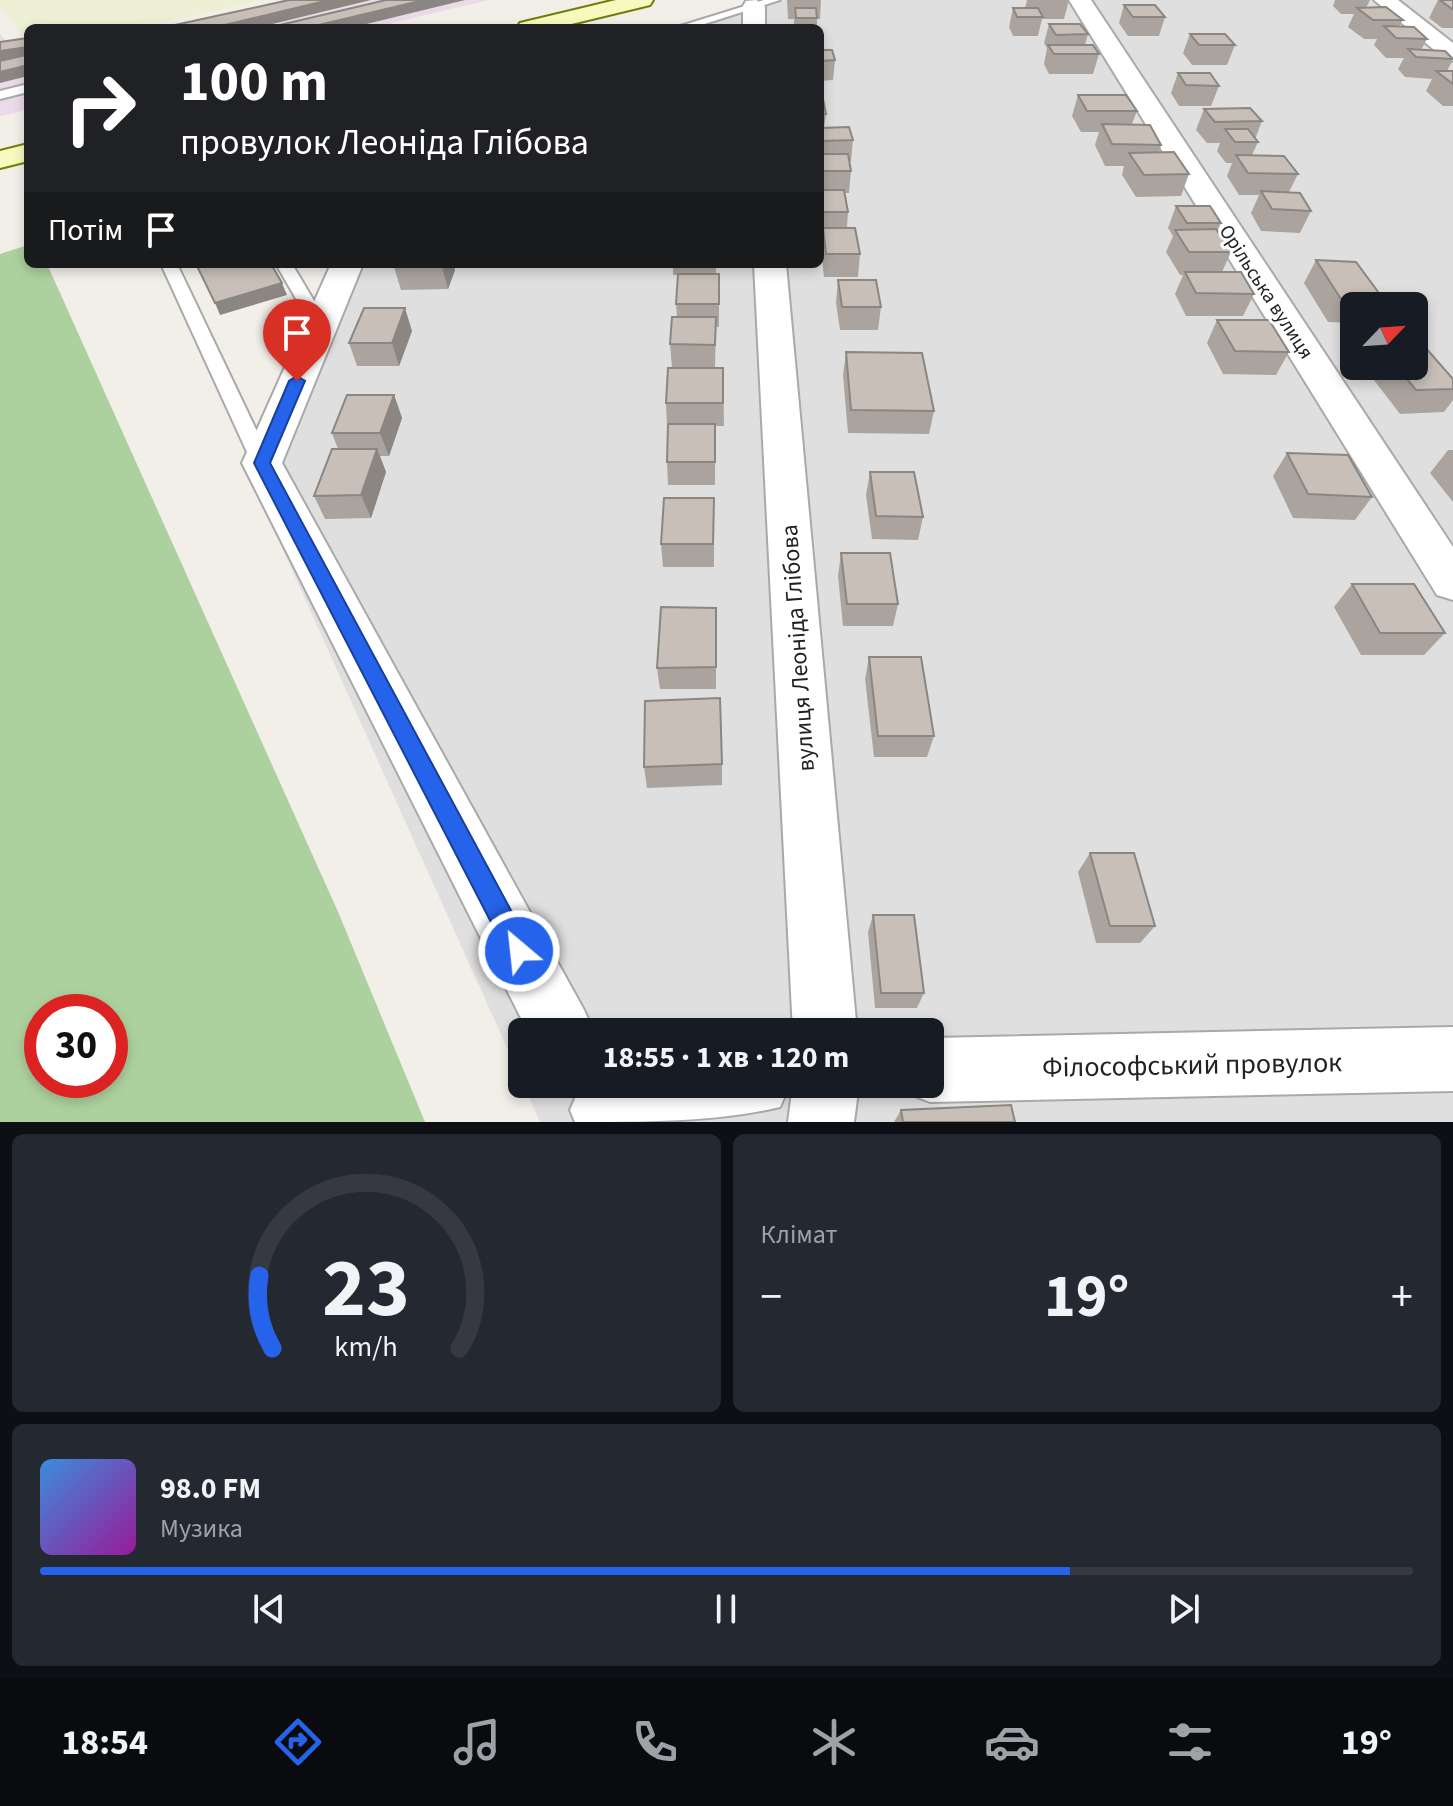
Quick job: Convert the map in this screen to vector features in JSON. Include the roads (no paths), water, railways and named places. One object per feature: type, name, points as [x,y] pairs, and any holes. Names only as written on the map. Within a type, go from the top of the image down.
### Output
[{"type":"street","points":[[544,24],[642,0]]},
{"type":"street","name":"Орільська вулиця","points":[[1080,0],[1453,583]]},
{"type":"street","points":[[1385,0],[1453,54]]},
{"type":"street","points":[[0,160],[24,153]]},
{"type":"street","points":[[345,268],[262,463],[555,1018]]},
{"type":"street","name":"вулиця Леоніда Глібова","points":[[770,268],[824,1018]]},
{"type":"street","name":"Філософський провулок","points":[[944,1070],[1453,1059]]},
{"type":"street","points":[[601,1105],[653,1098]]},
{"type":"street","points":[[821,1122],[824,1098]]},
{"type":"lane","points":[[699,24],[761,11]]},
{"type":"lane","points":[[0,95],[24,89]]},
{"type":"lane","points":[[171,268],[262,463]]},
{"type":"lane","points":[[286,268],[320,326]]}]
